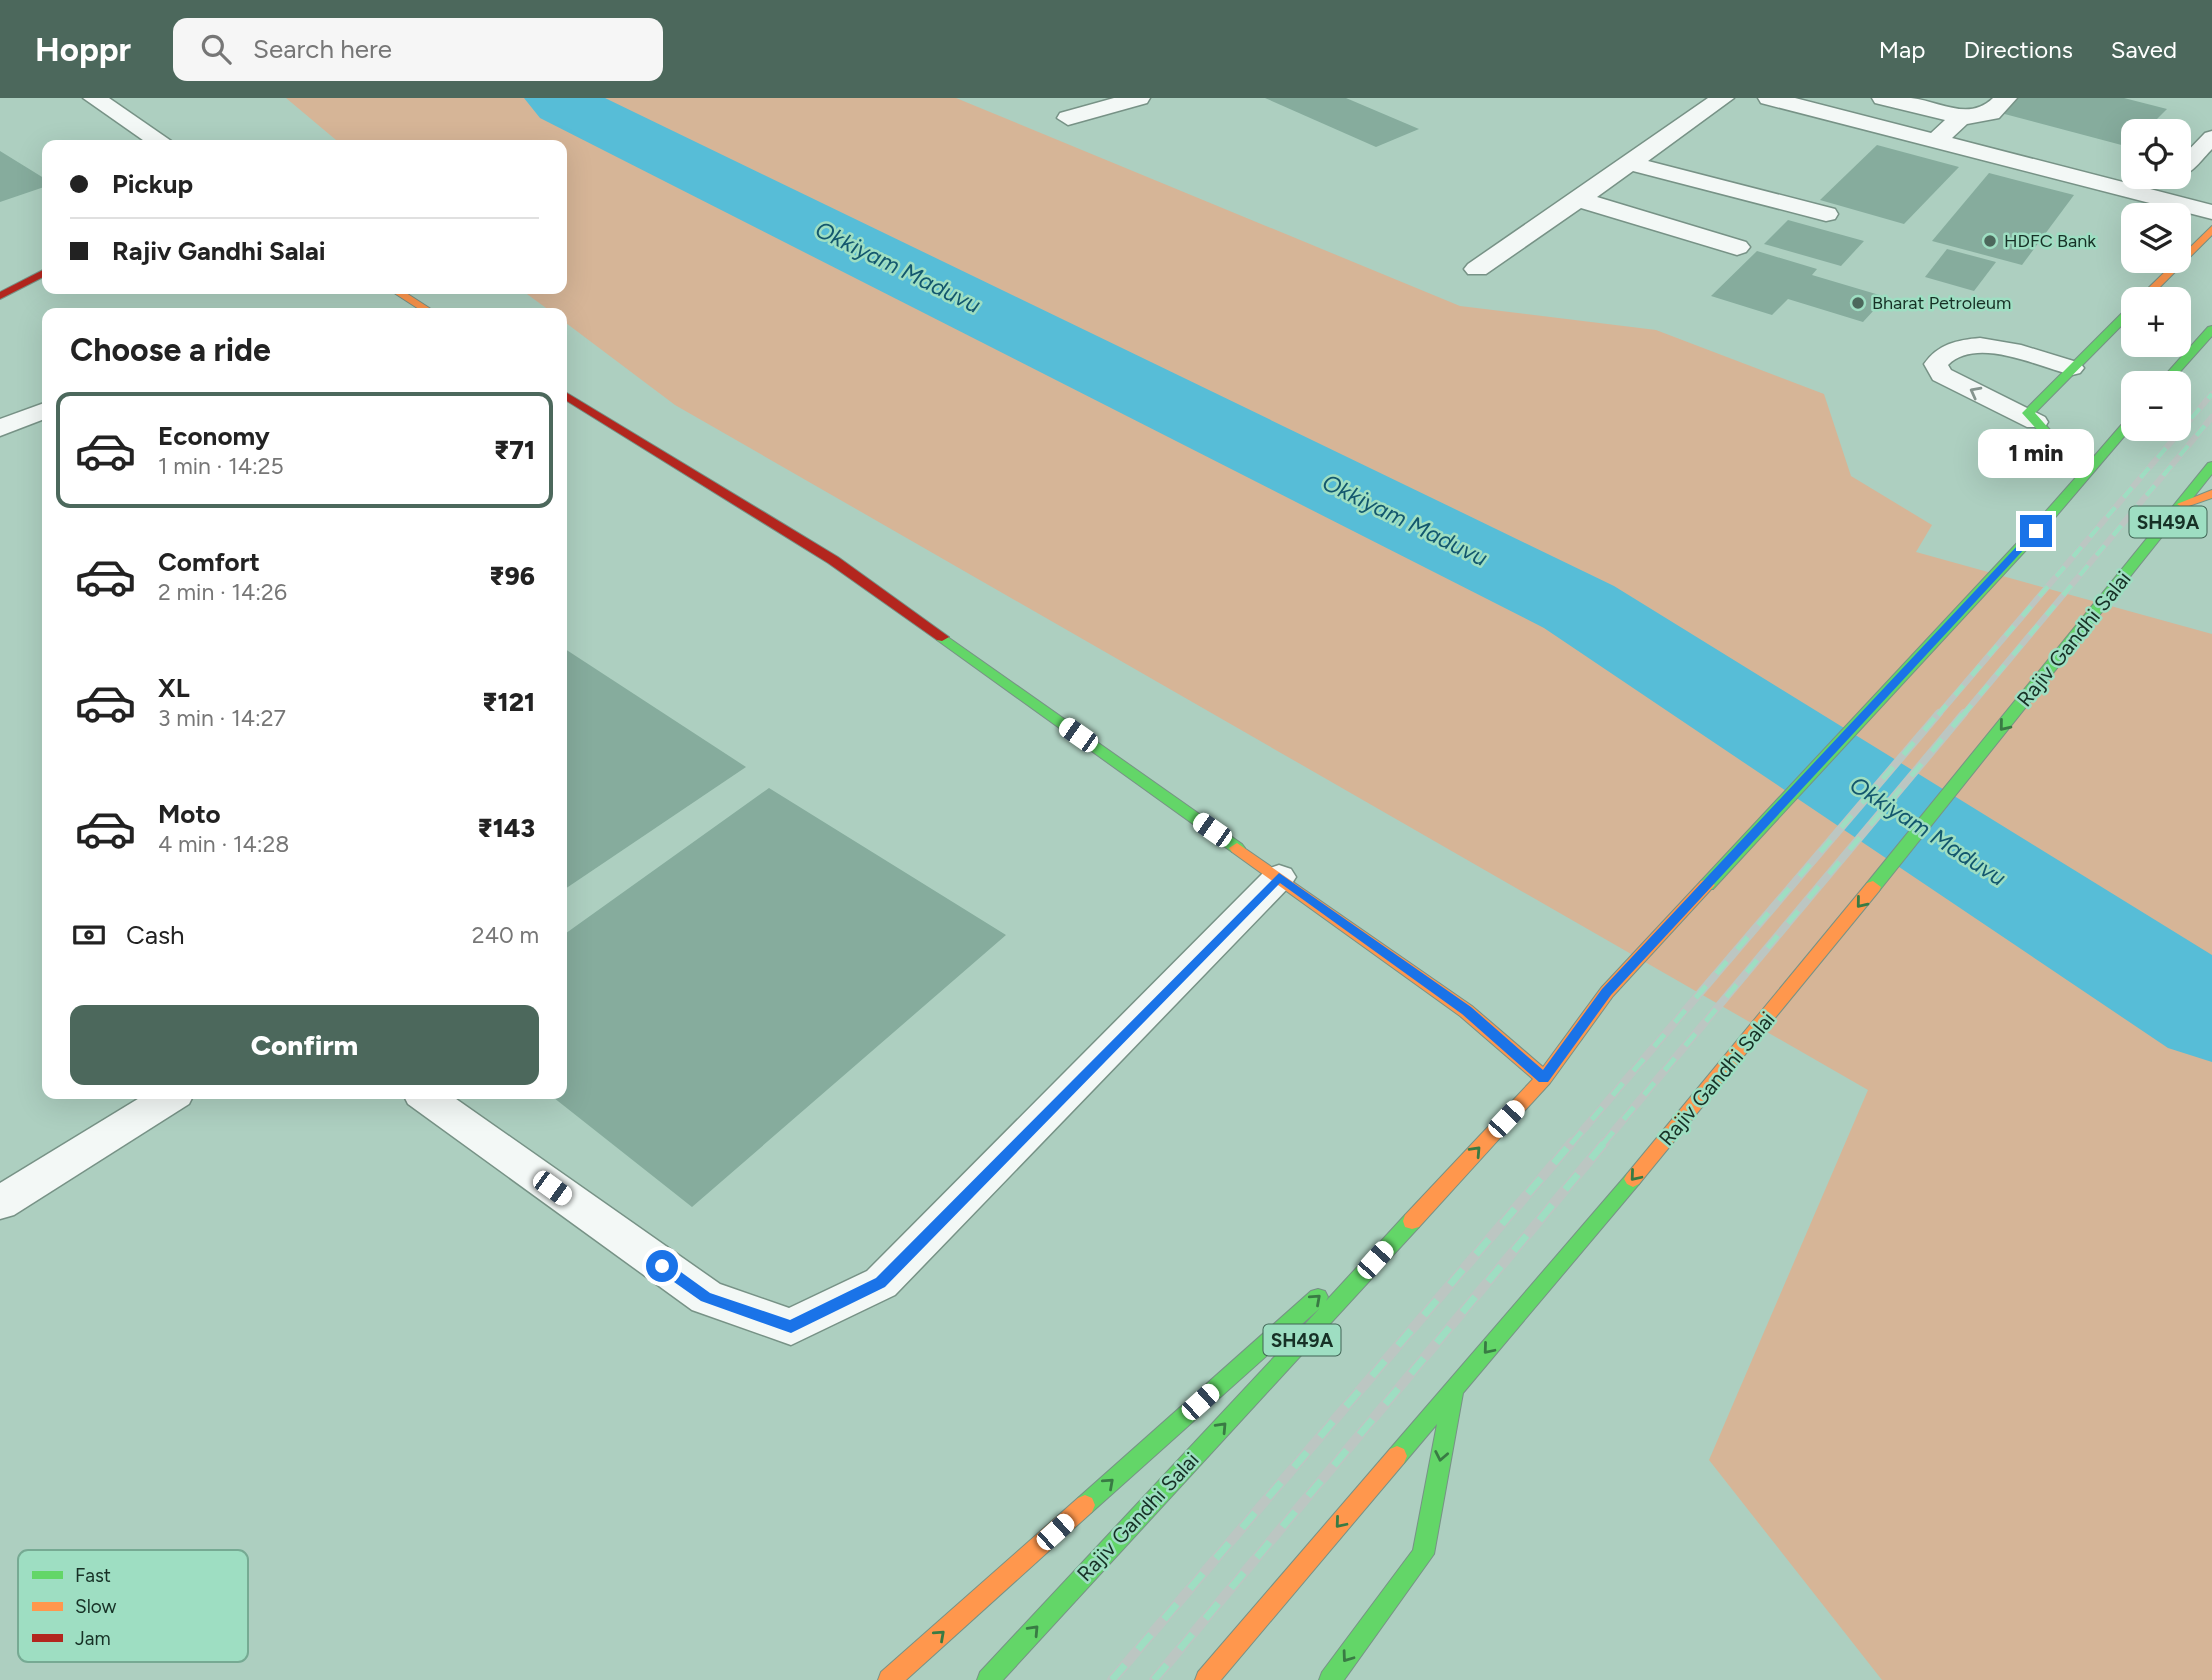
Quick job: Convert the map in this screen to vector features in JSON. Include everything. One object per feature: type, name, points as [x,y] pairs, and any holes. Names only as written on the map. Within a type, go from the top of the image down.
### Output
[{"type":"main road","points":[[2154,287],[2212,229]]},
{"type":"main road","points":[[0,296],[42,274]]},
{"type":"main road","points":[[401,294],[424,308]]},
{"type":"main road","points":[[2084,475],[2028,413],[2121,320]]},
{"type":"main road","points":[[2175,371],[2212,329]]},
{"type":"main road","points":[[567,396],[833,561],[1466,1011],[1544,1078]]},
{"type":"main road","name":"Rajiv Gandhi Salai","points":[[988,1680],[1544,1078],[1607,992],[2036,531],[2121,433]]},
{"type":"main road","name":"Rajiv Gandhi Salai","points":[[1206,1680],[1727,1069],[2212,466]]},
{"type":"main road","points":[[2183,504],[2212,494]]},
{"type":"main road","points":[[889,1680],[1449,1180]]},
{"type":"main road","points":[[1330,1680],[1423,1554],[1454,1389]]},
{"type":"street","points":[[94,98],[157,140]]},
{"type":"street","points":[[1477,269],[1723,98]]},
{"type":"street","points":[[1770,98],[2212,212]]},
{"type":"street","points":[[1883,98],[1963,117],[1991,113],[2006,98]]},
{"type":"street","points":[[1068,118],[1130,99]]},
{"type":"street","points":[[1936,141],[1963,117]]},
{"type":"street","points":[[1629,163],[1826,214]]},
{"type":"street","points":[[1579,199],[1737,247]]},
{"type":"lane","points":[[2191,159],[2212,137]]},
{"type":"lane","points":[[2154,197],[2162,189]]},
{"type":"lane","points":[[2036,422],[1942,375],[1936,364],[1941,356],[1952,348],[1970,345],[2004,348],[2072,368]]},
{"type":"lane","points":[[0,428],[42,411]]},
{"type":"lane","points":[[428,1099],[706,1297],[791,1326],[881,1283],[1279,877]]},
{"type":"lane","points":[[0,1203],[168,1099]]},
{"type":"shaded area","points":[[286,98],[956,98],[1460,306],[1656,330],[1824,394],[1851,476],[1932,525],[1916,552],[2212,634],[2212,1680],[1882,1680],[1709,1460],[1868,1090],[675,405],[567,324],[567,308],[546,308],[527,294],[567,294],[567,140],[336,140]]},
{"type":"building","points":[[1265,98],[1346,98],[1419,129],[1376,147]]},
{"type":"building","points":[[2013,98],[2124,98],[2167,109],[2157,119],[2121,119],[2121,145],[1997,112]]},
{"type":"building","points":[[1877,145],[1959,167],[1904,224],[1820,200]]},
{"type":"building","points":[[0,151],[42,177],[42,188],[0,202]]},
{"type":"building","points":[[1989,173],[2074,195],[2022,265],[1932,241]]},
{"type":"building","points":[[1788,220],[1864,241],[1841,266],[1764,244]]},
{"type":"building","points":[[1947,249],[1996,262],[1974,291],[1925,277]]},
{"type":"building","points":[[1757,251],[1817,269],[1812,275],[1886,297],[1863,322],[1788,299],[1772,315],[1711,296]]},
{"type":"building","points":[[567,650],[746,767],[567,888]]},
{"type":"building","points":[[769,788],[1006,935],[692,1207],[555,1099],[567,1099],[567,932]]},
{"type":"waterway","name":"Okkiyam Maduvu","points":[[557,98],[564,104],[1579,607],[2212,1015]]},
{"type":"railway","points":[[1938,715],[2212,394]]},
{"type":"railway","points":[[1963,715],[2212,417]]},
{"type":"railway","points":[[1571,1144],[1939,713]]},
{"type":"railway","points":[[1603,1144],[1964,713]]},
{"type":"railway","points":[[1112,1680],[1572,1142]]},
{"type":"railway","points":[[1154,1680],[1605,1142]]},
{"type":"traffic: fast","points":[[2084,475],[2028,413],[2121,320]]},
{"type":"traffic: fast","points":[[2175,371],[2212,329]]},
{"type":"traffic: fast","points":[[1707,885],[2036,531],[2121,433]]},
{"type":"traffic: fast","points":[[1873,887],[2212,466]]},
{"type":"traffic: fast","points":[[942,637],[1237,848]]},
{"type":"traffic: fast","points":[[1397,1456],[1633,1179]]},
{"type":"traffic: fast","points":[[988,1680],[1412,1221]]},
{"type":"traffic: fast","points":[[1085,1505],[1318,1297]]},
{"type":"traffic: fast","points":[[1330,1680],[1423,1554],[1454,1389]]},
{"type":"traffic: slow","points":[[2154,287],[2212,229]]},
{"type":"traffic: slow","points":[[401,294],[424,308]]},
{"type":"traffic: slow","points":[[2183,504],[2212,494]]},
{"type":"traffic: slow","points":[[1237,848],[1466,1011],[1544,1078]]},
{"type":"traffic: slow","points":[[1412,1221],[1544,1078],[1607,992],[1707,885]]},
{"type":"traffic: slow","points":[[1633,1179],[1873,887]]},
{"type":"traffic: slow","points":[[1206,1680],[1397,1456]]},
{"type":"traffic: slow","points":[[889,1680],[1085,1505]]},
{"type":"traffic: jam","points":[[0,296],[42,274]]},
{"type":"traffic: jam","points":[[567,396],[833,560],[942,637]]},
{"type":"place","name":"HDFC Bank","points":[[1990,241]]},
{"type":"place","name":"Bharat Petroleum","points":[[1858,303]]},
{"type":"route","points":[[662,1266],[706,1297],[791,1326],[881,1283],[1279,877],[1466,1011],[1544,1078],[1607,992],[2036,531]]}]
